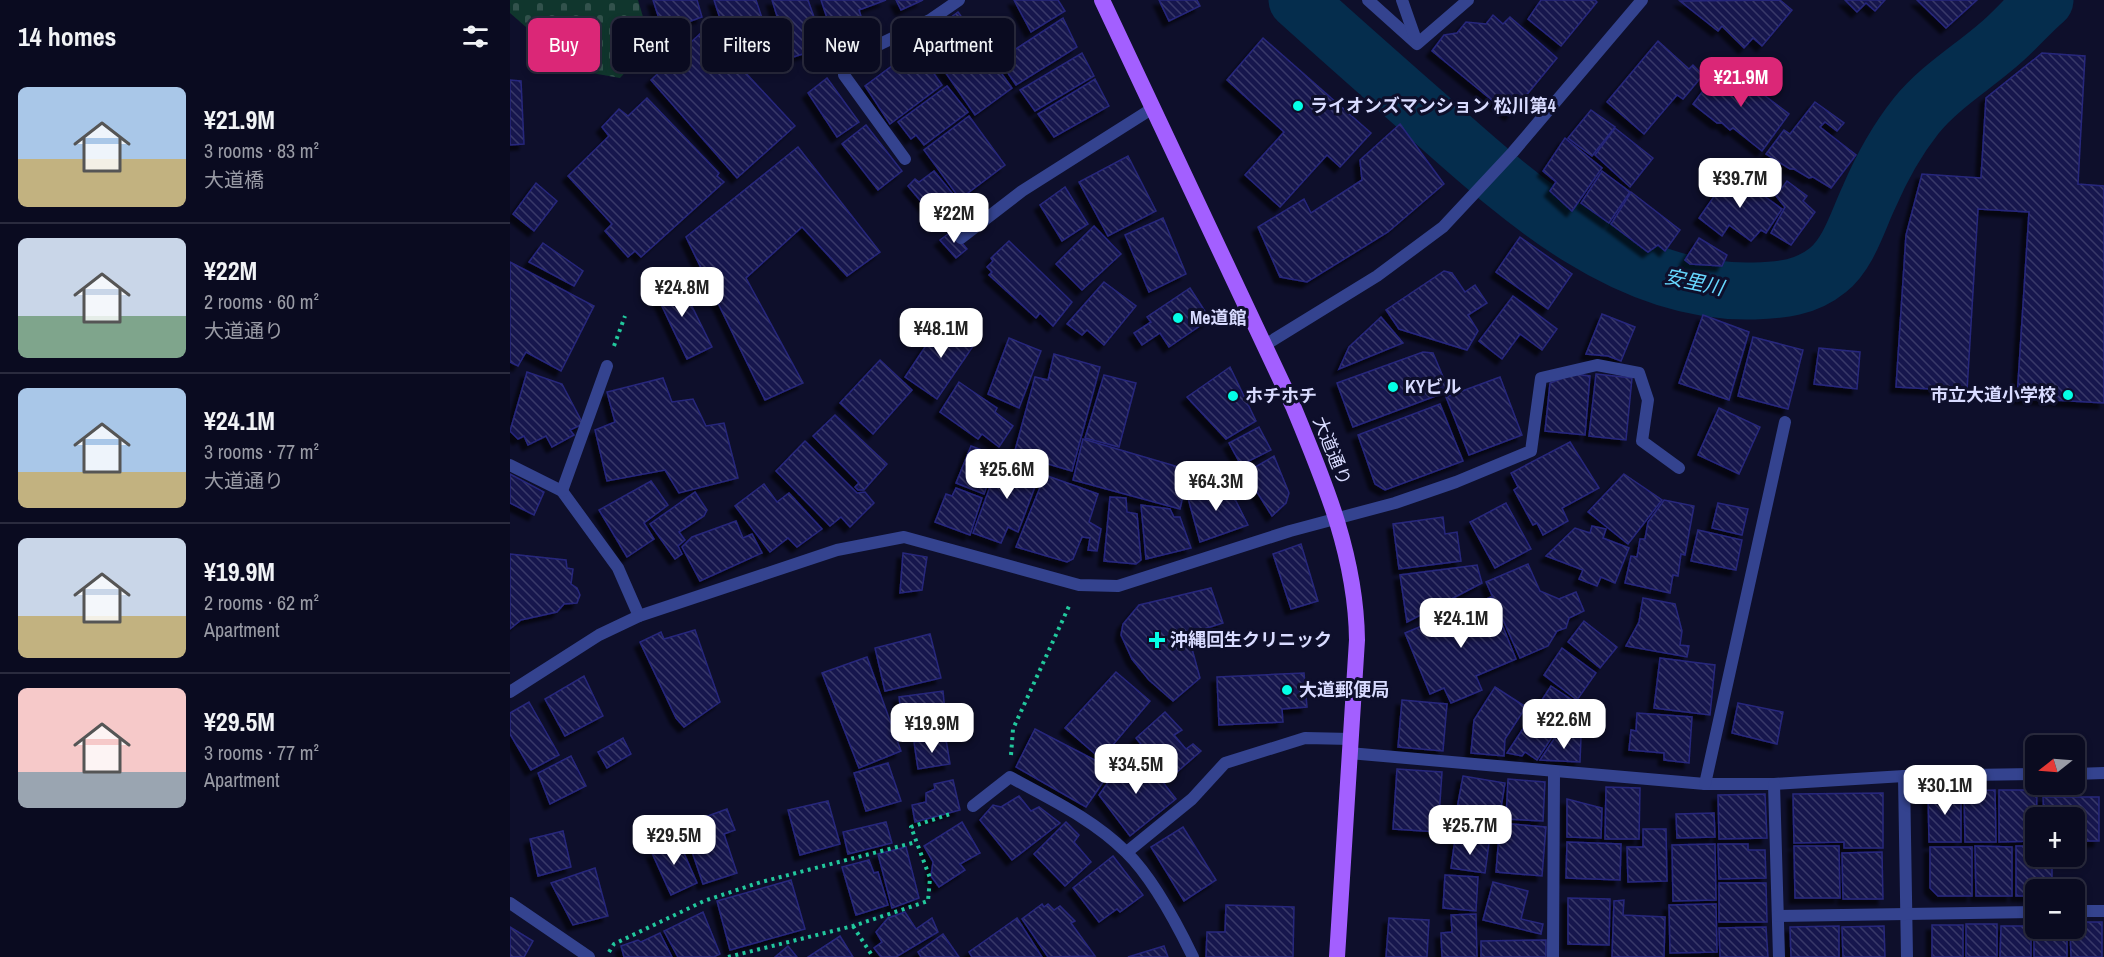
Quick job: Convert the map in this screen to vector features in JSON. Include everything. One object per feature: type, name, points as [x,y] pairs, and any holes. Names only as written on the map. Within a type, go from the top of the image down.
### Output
[{"type":"main road","name":"大道通り","points":[[1102,0],[1293,406],[1338,519],[1353,579],[1357,619],[1337,957]]},
{"type":"street","points":[[905,159],[844,75],[845,61],[930,20],[959,0]]},
{"type":"street","points":[[1368,0],[1417,44]]},
{"type":"street","points":[[1401,0],[1417,44]]},
{"type":"street","points":[[1417,44],[1468,0]]},
{"type":"street","points":[[1265,345],[1410,253],[1471,199],[1642,0]]},
{"type":"street","points":[[962,238],[1022,191],[1153,108]]},
{"type":"street","points":[[510,692],[599,635],[639,616],[837,550],[904,537],[1079,585],[1118,586],[1456,482],[1531,451],[1541,378],[1597,365],[1639,373],[1648,400],[1642,441],[1679,468]]},
{"type":"street","points":[[562,491],[607,366]]},
{"type":"street","points":[[1705,784],[1785,422]]},
{"type":"street","points":[[510,465],[562,491],[618,568],[639,616]]},
{"type":"street","points":[[1127,852],[1192,799],[1225,763],[1305,738],[1350,746],[1554,772],[1705,784],[1774,784],[1904,776],[2025,774]]},
{"type":"street","points":[[1553,957],[1554,772]]},
{"type":"street","points":[[2085,774],[2104,773]]},
{"type":"street","points":[[1904,776],[1907,957]]},
{"type":"street","points":[[973,806],[1010,777],[1078,814],[1127,852],[1174,917],[1193,957]]},
{"type":"street","points":[[1774,784],[1779,957]]},
{"type":"street","points":[[510,903],[590,957]]},
{"type":"street","points":[[2085,912],[2104,911]]},
{"type":"street","points":[[1778,916],[2025,912]]},
{"type":"path","points":[[607,366],[625,316]]},
{"type":"path","points":[[1010,777],[1012,729],[1079,585]]},
{"type":"path","points":[[728,957],[853,926],[928,900],[930,878],[911,827],[973,806]]},
{"type":"path","points":[[605,957],[614,944],[704,901],[761,882],[916,842]]},
{"type":"path","points":[[853,926],[873,957]]},
{"type":"green space","points":[[510,0],[638,0],[643,18],[612,18],[612,72],[625,72],[620,78],[586,72],[600,72],[600,18],[528,18],[528,29],[510,13]]},
{"type":"building","points":[[653,0],[697,0],[702,17],[690,21],[690,18],[659,18]]},
{"type":"building","points":[[714,0],[756,0],[762,18],[720,18]]},
{"type":"building","points":[[772,0],[808,0],[814,18],[804,18],[804,54],[792,57],[792,18],[778,18]]},
{"type":"building","points":[[821,0],[886,0],[859,10],[862,18],[827,18]]},
{"type":"building","points":[[896,0],[923,0],[901,10]]},
{"type":"building","points":[[1014,0],[1058,0],[1065,11],[1031,32]]},
{"type":"building","points":[[1159,0],[1197,0],[1200,6],[1169,21]]},
{"type":"building","points":[[1541,0],[1595,0],[1597,2],[1561,46],[1528,19]]},
{"type":"building","points":[[1780,0],[1792,10],[1762,46],[1753,38],[1744,48],[1722,26],[1718,31],[1680,1]]},
{"type":"building","points":[[1845,0],[1885,0],[1875,11],[1866,3],[1857,12]]},
{"type":"building","points":[[1917,0],[1977,0],[1946,28]]},
{"type":"building","points":[[958,12],[962,18],[950,18]]},
{"type":"building","points":[[1493,15],[1503,24],[1510,17],[1557,58],[1510,115],[1432,51],[1444,35],[1457,33],[1466,22],[1486,24]]},
{"type":"building","points":[[1063,18],[1077,47],[1016,85],[1007,72],[1014,72],[1014,50]]},
{"type":"building","points":[[702,32],[702,72],[745,72],[795,126],[737,178],[651,80],[659,72],[690,72],[690,43]]},
{"type":"building","name":"ライオンズマンション 松川第4","points":[[1263,38],[1371,133],[1340,167],[1327,155],[1280,207],[1245,175],[1284,132],[1227,80]]},
{"type":"building","points":[[1658,41],[1689,69],[1693,65],[1703,75],[1683,99],[1677,95],[1644,134],[1607,102]]},
{"type":"building","points":[[1082,53],[1094,76],[1035,111],[1020,90]]},
{"type":"building","points":[[2042,53],[2085,56],[2078,184],[2104,186],[2104,403],[2017,398],[2029,212],[1978,209],[1967,391],[1896,387],[1906,235],[1922,174],[1981,178],[1986,98]]},
{"type":"building","points":[[1723,64],[1789,114],[1762,151],[1733,128],[1730,130],[1722,123],[1717,123],[1693,104]]},
{"type":"building","points":[[892,66],[892,72],[933,72],[942,85],[890,124],[865,86]]},
{"type":"building","points":[[945,72],[1001,72],[1012,88],[975,115]]},
{"type":"building","points":[[827,78],[859,122],[837,137],[808,93]]},
{"type":"building","points":[[1095,79],[1109,106],[1054,137],[1038,114]]},
{"type":"building","points":[[510,80],[521,81],[524,144],[510,145]]},
{"type":"building","points":[[947,86],[968,112],[924,145],[916,135],[911,139],[898,122]]},
{"type":"building","points":[[647,98],[719,173],[717,176],[724,182],[641,257],[635,251],[628,257],[605,231],[612,224],[568,176],[609,136],[602,127],[619,109],[628,116]]},
{"type":"building","points":[[1815,102],[1844,123],[1837,131],[1825,122],[1820,127],[1856,155],[1831,188],[1813,177],[1809,178],[1790,169],[1766,154],[1784,130],[1790,134]]},
{"type":"building","points":[[1591,110],[1615,127],[1592,156],[1568,138]]},
{"type":"building","points":[[969,116],[1005,165],[960,199],[924,150]]},
{"type":"building","points":[[1400,124],[1444,184],[1388,232],[1307,282],[1280,277],[1258,227],[1304,199],[1311,213],[1362,180],[1360,160]]},
{"type":"building","points":[[866,125],[902,171],[878,190],[842,144]]},
{"type":"building","points":[[1615,128],[1653,158],[1630,187],[1595,155]]},
{"type":"building","points":[[1565,138],[1602,168],[1572,211],[1550,191],[1556,182],[1543,171]]},
{"type":"building","points":[[798,147],[880,252],[847,276],[802,227],[746,278],[803,383],[765,400],[686,237]]},
{"type":"building","points":[[1128,156],[1156,211],[1108,236],[1079,182]]},
{"type":"building","points":[[934,171],[958,200],[934,217],[908,186],[915,179],[919,182]]},
{"type":"building","points":[[1602,171],[1630,192],[1609,223],[1581,203]]},
{"type":"building","points":[[1731,172],[1782,209],[1766,233],[1761,230],[1751,241],[1729,225],[1722,236],[1699,218]]},
{"type":"building","points":[[1787,181],[1807,196],[1803,201],[1815,212],[1791,245],[1771,233],[1785,207],[1776,196]]},
{"type":"building","points":[[536,183],[557,201],[534,231],[513,214]]},
{"type":"building","points":[[1065,187],[1088,224],[1062,241],[1040,205]]},
{"type":"building","points":[[1631,192],[1680,230],[1665,251],[1658,245],[1648,252],[1611,224]]},
{"type":"building","points":[[1163,218],[1186,274],[1149,292],[1125,235]]},
{"type":"building","points":[[1094,226],[1121,254],[1082,290],[1056,264]]},
{"type":"building","points":[[952,231],[967,249],[956,258],[940,240]]},
{"type":"building","points":[[1520,237],[1572,274],[1548,309],[1496,272]]},
{"type":"building","points":[[1699,238],[1727,255],[1722,266],[1690,264],[1685,260]]},
{"type":"building","points":[[1009,241],[1072,302],[1053,326],[1040,313],[1036,318],[989,275],[992,272],[987,267],[993,261],[991,258]]},
{"type":"building","points":[[543,243],[583,271],[574,286],[529,262]]},
{"type":"building","points":[[510,262],[594,306],[561,371],[526,352],[518,366],[510,362]]},
{"type":"building","points":[[1444,271],[1452,273],[1465,292],[1475,285],[1487,303],[1468,315],[1478,331],[1467,350],[1399,329],[1386,310]]},
{"type":"building","points":[[677,276],[712,347],[687,359],[653,287]]},
{"type":"building","points":[[1104,282],[1136,306],[1104,345],[1087,330],[1082,335],[1067,324]]},
{"type":"building","name":"Me道館","points":[[1190,288],[1210,319],[1169,347],[1160,333],[1142,345],[1134,333],[1151,322],[1147,317]]},
{"type":"building","points":[[1513,296],[1557,329],[1542,350],[1520,334],[1502,359],[1479,341]]},
{"type":"building","points":[[1602,314],[1635,327],[1621,361],[1608,356],[1586,354]]},
{"type":"building","points":[[1703,315],[1749,332],[1729,400],[1679,383]]},
{"type":"building","points":[[1381,317],[1403,343],[1339,369],[1349,347]]},
{"type":"building","points":[[941,323],[952,330],[957,323],[978,339],[937,399],[905,377]]},
{"type":"building","points":[[1753,337],[1803,350],[1788,409],[1738,396]]},
{"type":"building","points":[[1009,338],[1041,351],[1019,408],[988,394]]},
{"type":"building","points":[[1819,348],[1860,352],[1857,389],[1814,384]]},
{"type":"building","name":"KYビル","points":[[1423,352],[1433,353],[1449,391],[1353,427],[1337,383]]},
{"type":"building","points":[[1054,354],[1100,367],[1072,471],[1014,454],[1035,377],[1048,380]]},
{"type":"building","points":[[880,360],[912,390],[873,434],[840,403]]},
{"type":"building","points":[[1230,367],[1256,421],[1226,439],[1187,397]]},
{"type":"building","points":[[527,372],[562,384],[583,424],[570,430],[574,435],[552,447],[546,436],[528,445],[524,436],[518,439],[510,431]]},
{"type":"building","points":[[1574,374],[1590,376],[1585,435],[1545,431],[1550,383]]},
{"type":"building","points":[[1596,374],[1632,378],[1626,440],[1589,436]]},
{"type":"building","points":[[1104,375],[1136,383],[1119,447],[1085,438]]},
{"type":"building","points":[[1500,377],[1522,435],[1469,455],[1446,397]]},
{"type":"building","points":[[663,378],[672,402],[693,399],[706,426],[724,423],[738,478],[679,493],[665,470],[607,481],[595,430],[615,422],[607,392]]},
{"type":"building","points":[[959,382],[997,408],[995,412],[1013,426],[999,447],[982,434],[978,439],[940,412]]},
{"type":"building","points":[[1440,404],[1463,461],[1385,490],[1375,484],[1358,435]]},
{"type":"building","points":[[1719,408],[1760,427],[1739,474],[1698,455]]},
{"type":"building","points":[[835,415],[887,464],[864,490],[858,490],[855,487],[859,483],[813,436]]},
{"type":"building","points":[[1259,427],[1271,450],[1241,465],[1229,443]]},
{"type":"building","points":[[1083,439],[1189,470],[1180,509],[1073,480]]},
{"type":"building","points":[[805,441],[857,493],[865,492],[874,503],[850,527],[841,517],[830,526],[776,471]]},
{"type":"building","points":[[1570,442],[1599,488],[1562,508],[1568,521],[1543,535],[1537,523],[1533,525],[1514,490],[1518,487],[1511,473]]},
{"type":"building","points":[[971,446],[998,456],[984,494],[956,483]]},
{"type":"building","points":[[1274,456],[1289,493],[1286,503],[1272,516],[1245,473]]},
{"type":"building","points":[[1001,457],[1041,471],[1018,532],[1008,527],[1001,543],[973,533]]},
{"type":"building","points":[[510,474],[544,492],[534,515],[510,503]]},
{"type":"building","points":[[1624,474],[1662,500],[1628,544],[1588,512]]},
{"type":"building","points":[[1045,475],[1098,494],[1089,522],[1101,529],[1097,551],[1088,550],[1090,538],[1082,537],[1073,559],[1067,562],[1016,547]]},
{"type":"building","points":[[651,481],[668,505],[644,523],[654,539],[627,557],[599,510]]},
{"type":"building","points":[[1226,481],[1248,525],[1200,542],[1188,498]]},
{"type":"building","points":[[764,484],[777,502],[789,493],[822,529],[797,547],[788,538],[770,552],[735,506]]},
{"type":"building","points":[[956,488],[982,498],[970,535],[935,522],[946,494],[952,496]]},
{"type":"building","points":[[695,492],[707,510],[704,516],[679,532],[685,540],[678,546],[682,554],[675,559],[650,524]]},
{"type":"building","points":[[1110,497],[1126,498],[1127,512],[1137,514],[1141,560],[1136,564],[1104,561]]},
{"type":"building","points":[[1664,500],[1694,506],[1685,555],[1681,554],[1678,576],[1673,575],[1670,593],[1625,583],[1631,556],[1637,557],[1640,539],[1645,539],[1648,522]]},
{"type":"building","points":[[1506,503],[1531,549],[1495,568],[1470,522]]},
{"type":"building","points":[[1718,503],[1748,509],[1742,535],[1712,528]]},
{"type":"building","points":[[1141,505],[1170,509],[1174,517],[1180,517],[1191,548],[1146,559]]},
{"type":"building","points":[[1443,517],[1445,534],[1457,532],[1461,561],[1399,569],[1393,524]]},
{"type":"building","points":[[736,521],[743,538],[752,534],[762,553],[700,581],[682,547],[692,537]]},
{"type":"building","points":[[1592,526],[1606,529],[1603,538],[1629,548],[1615,583],[1601,577],[1597,586],[1579,579],[1583,570],[1546,556],[1575,528],[1590,533]]},
{"type":"building","points":[[1698,530],[1742,540],[1736,570],[1691,561]]},
{"type":"building","points":[[1301,544],[1318,601],[1291,609],[1273,554]]},
{"type":"building","points":[[903,553],[927,557],[922,590],[900,593]]},
{"type":"building","points":[[510,554],[566,560],[567,568],[573,569],[571,584],[577,588],[580,595],[577,603],[564,604],[557,612],[521,620],[510,629]]},
{"type":"building","points":[[1528,564],[1540,591],[1559,599],[1576,592],[1584,611],[1569,618],[1566,628],[1557,631],[1548,646],[1520,658],[1486,582]]},
{"type":"building","points":[[1477,565],[1482,583],[1407,622],[1400,575]]},
{"type":"building","name":"沖縄回生クリニック","points":[[1211,588],[1223,623],[1188,634],[1200,678],[1173,701],[1149,680],[1132,659],[1121,635],[1123,624],[1139,605]]},
{"type":"building","points":[[1491,597],[1516,659],[1476,676],[1482,690],[1451,703],[1444,688],[1430,694],[1405,633]]},
{"type":"building","points":[[1643,598],[1675,604],[1682,631],[1680,645],[1689,646],[1687,657],[1626,646],[1639,622]]},
{"type":"building","points":[[1584,621],[1617,647],[1600,668],[1568,642]]},
{"type":"building","points":[[695,630],[720,702],[684,727],[676,718],[640,642],[661,632],[664,639]]},
{"type":"building","points":[[930,634],[941,678],[885,691],[875,648]]},
{"type":"building","points":[[1562,648],[1596,673],[1577,700],[1544,675]]},
{"type":"building","points":[[867,657],[901,751],[859,768],[822,673]]},
{"type":"building","points":[[1660,658],[1715,665],[1710,715],[1654,708]]},
{"type":"building","points":[[1116,672],[1150,701],[1101,759],[1065,728]]},
{"type":"building","points":[[1304,673],[1307,707],[1282,709],[1283,722],[1219,725],[1217,677]]},
{"type":"building","points":[[584,676],[603,716],[565,736],[545,699]]},
{"type":"building","points":[[1551,686],[1575,702],[1537,760],[1525,752],[1522,756],[1507,753]]},
{"type":"building","points":[[1495,687],[1526,707],[1505,739],[1504,756],[1471,753],[1474,720]]},
{"type":"building","points":[[943,691],[947,732],[904,735],[899,697]]},
{"type":"building","points":[[1402,700],[1447,704],[1443,751],[1398,747]]},
{"type":"building","points":[[529,702],[559,755],[531,770],[510,734],[510,713]]},
{"type":"building","points":[[1738,703],[1783,712],[1777,744],[1732,733]]},
{"type":"building","points":[[1165,712],[1182,730],[1174,735],[1186,749],[1193,744],[1201,751],[1169,779],[1136,738]]},
{"type":"building","points":[[1637,713],[1692,717],[1689,763],[1664,760],[1664,753],[1629,750],[1631,730],[1636,731]]},
{"type":"building","points":[[1035,729],[1112,769],[1086,807],[1016,767]]},
{"type":"building","points":[[1556,736],[1581,737],[1580,762],[1540,760]]},
{"type":"building","points":[[623,738],[631,754],[607,768],[598,752]]},
{"type":"building","points":[[946,739],[950,764],[918,769],[914,742]]},
{"type":"building","points":[[1140,753],[1176,799],[1130,836],[1099,795],[1111,778]]},
{"type":"building","points":[[571,756],[586,786],[550,804],[538,773]]},
{"type":"building","points":[[888,763],[901,801],[866,811],[854,773]]},
{"type":"building","points":[[1397,769],[1442,772],[1438,832],[1393,829]]},
{"type":"building","points":[[1463,776],[1505,783],[1496,838],[1453,830]]},
{"type":"building","points":[[1508,779],[1545,782],[1543,821],[1506,819]]},
{"type":"building","points":[[953,780],[960,810],[915,822],[912,805],[926,802],[926,793],[935,789],[934,784]]},
{"type":"building","points":[[1606,787],[1640,788],[1639,839],[1605,839]]},
{"type":"building","points":[[1928,790],[1961,790],[1961,842],[1929,842]]},
{"type":"building","points":[[1995,790],[1996,842],[1965,842],[1964,791]]},
{"type":"building","points":[[1999,790],[2025,790],[2025,795],[2037,795],[2037,807],[2025,807],[2025,841],[1999,842]]},
{"type":"building","points":[[1883,793],[1883,848],[1844,848],[1844,842],[1794,843],[1793,794]]},
{"type":"building","points":[[1765,794],[1767,838],[1719,839],[1718,795]]},
{"type":"building","points":[[1019,796],[1031,811],[1039,807],[1060,823],[1012,860],[980,820],[993,805],[1001,807]]},
{"type":"building","points":[[2043,797],[2099,797],[2099,841],[2085,841],[2085,807],[2043,807]]},
{"type":"building","points":[[1567,799],[1602,808],[1601,838],[1567,837]]},
{"type":"building","points":[[828,801],[840,844],[800,855],[788,810]]},
{"type":"building","points":[[727,809],[735,830],[724,834],[737,873],[703,884],[683,825]]},
{"type":"building","points":[[1714,813],[1715,837],[1677,838],[1676,814]]},
{"type":"building","points":[[886,822],[892,843],[848,854],[843,832]]},
{"type":"building","points":[[962,822],[980,853],[960,864],[965,870],[939,887],[931,876],[933,862],[924,846]]},
{"type":"building","points":[[1066,822],[1079,835],[1074,842],[1091,862],[1065,886],[1034,854]]},
{"type":"building","points":[[1500,823],[1546,827],[1542,876],[1496,872]]},
{"type":"building","points":[[1183,827],[1216,880],[1184,901],[1151,847]]},
{"type":"building","points":[[1643,829],[1666,829],[1667,881],[1628,882],[1627,847],[1643,847]]},
{"type":"building","points":[[563,831],[571,867],[538,876],[530,839]]},
{"type":"building","points":[[676,835],[697,883],[671,895],[652,853],[665,849],[663,841]]},
{"type":"building","points":[[1455,839],[1489,843],[1485,873],[1451,868]]},
{"type":"building","points":[[1567,842],[1621,844],[1620,880],[1566,878]]},
{"type":"building","points":[[1715,844],[1716,900],[1673,901],[1672,845]]},
{"type":"building","points":[[1718,844],[1748,844],[1748,850],[1765,850],[1766,878],[1719,879]]},
{"type":"building","points":[[1794,846],[1839,846],[1840,898],[1795,898]]},
{"type":"building","points":[[1975,846],[2012,847],[2012,896],[1976,896]]},
{"type":"building","points":[[2016,846],[2025,846],[2025,867],[2052,867],[2052,879],[2025,879],[2025,896],[2016,896]]},
{"type":"building","points":[[906,847],[919,898],[892,908],[878,854]]},
{"type":"building","points":[[1930,847],[1972,847],[1972,896],[1938,896],[1930,888]]},
{"type":"building","points":[[1882,852],[1883,899],[1843,899],[1842,853]]},
{"type":"building","points":[[1113,856],[1143,895],[1120,912],[1117,909],[1099,922],[1073,888]]},
{"type":"building","points":[[869,860],[874,873],[878,872],[888,905],[856,915],[842,867]]},
{"type":"building","points":[[595,868],[608,916],[573,925],[551,883]]},
{"type":"building","points":[[1445,875],[1478,877],[1476,911],[1443,908]]},
{"type":"building","points":[[791,880],[805,929],[730,950],[717,901]]},
{"type":"building","points":[[1493,882],[1528,891],[1521,919],[1543,924],[1541,934],[1483,920]]},
{"type":"building","points":[[1719,883],[1766,883],[1767,922],[1719,922]]},
{"type":"building","points":[[1568,898],[1610,899],[1609,945],[1568,944]]},
{"type":"building","points":[[1624,900],[1623,915],[1665,917],[1664,957],[1612,957],[1614,901]]},
{"type":"building","points":[[1042,904],[1044,907],[1048,904],[1054,910],[1060,906],[1075,921],[1071,923],[1095,956],[1048,957],[1022,919]]},
{"type":"building","points":[[1716,904],[1717,952],[1670,953],[1669,905]]},
{"type":"building","points":[[1226,905],[1294,907],[1293,957],[1206,957],[1207,932],[1225,932]]},
{"type":"building","points":[[703,912],[720,954],[714,957],[678,957],[664,931]]},
{"type":"building","points":[[905,912],[916,929],[932,918],[938,932],[896,957],[881,957],[874,948],[882,942],[876,932],[888,918]]},
{"type":"building","points":[[1476,914],[1477,957],[1442,957],[1441,933],[1452,932],[1451,915]]},
{"type":"building","points":[[1017,918],[1042,957],[972,957],[969,952]]},
{"type":"building","points":[[1389,918],[1429,920],[1427,957],[1386,957]]},
{"type":"building","points":[[2085,922],[2102,922],[2102,957],[2071,957],[2070,939],[2085,939]]},
{"type":"building","points":[[1966,924],[1997,924],[1997,957],[1966,957]]},
{"type":"building","points":[[1932,925],[1963,925],[1963,957],[1932,957]]},
{"type":"building","points":[[1839,926],[1839,957],[1791,957],[1790,927]]},
{"type":"building","points":[[1884,926],[1885,957],[1843,957],[1842,927]]},
{"type":"building","points":[[2001,926],[2025,926],[2025,939],[2031,939],[2031,957],[2000,957]]},
{"type":"building","points":[[510,927],[533,941],[524,957],[510,957]]},
{"type":"building","points":[[1766,927],[1768,957],[1720,957],[1719,928]]},
{"type":"building","points":[[660,933],[672,957],[624,957],[621,946],[638,940],[641,942]]},
{"type":"building","points":[[943,934],[959,957],[921,957],[918,952]]},
{"type":"building","points":[[840,936],[853,957],[808,957]]},
{"type":"building","points":[[2034,939],[2067,939],[2067,957],[2034,957]]},
{"type":"building","points":[[1546,940],[1546,957],[1481,957],[1481,941]]},
{"type":"building","points":[[788,946],[797,957],[775,957]]},
{"type":"building","points":[[1164,946],[1168,957],[1128,957]]},
{"type":"waterway","name":"安里川","points":[[1297,0],[1495,175],[1573,233],[1616,257],[1660,276],[1706,288],[1754,291],[1784,289],[1802,284],[1828,270],[1842,255],[1884,165],[1916,116],[1948,85],[1995,48],[2045,0]]},
{"type":"place","name":"ライオンズマンション 松川第4","points":[[1298,106]]},
{"type":"place","name":"Me道館","points":[[1178,318]]},
{"type":"place","name":"KYビル","points":[[1393,387]]},
{"type":"place","name":"市立大道小学校","points":[[2068,395]]},
{"type":"place","name":"ホチホチ","points":[[1233,396]]},
{"type":"place","name":"沖縄回生クリニック","points":[[1157,640]]},
{"type":"place","name":"大道郵便局","points":[[1287,690]]}]
